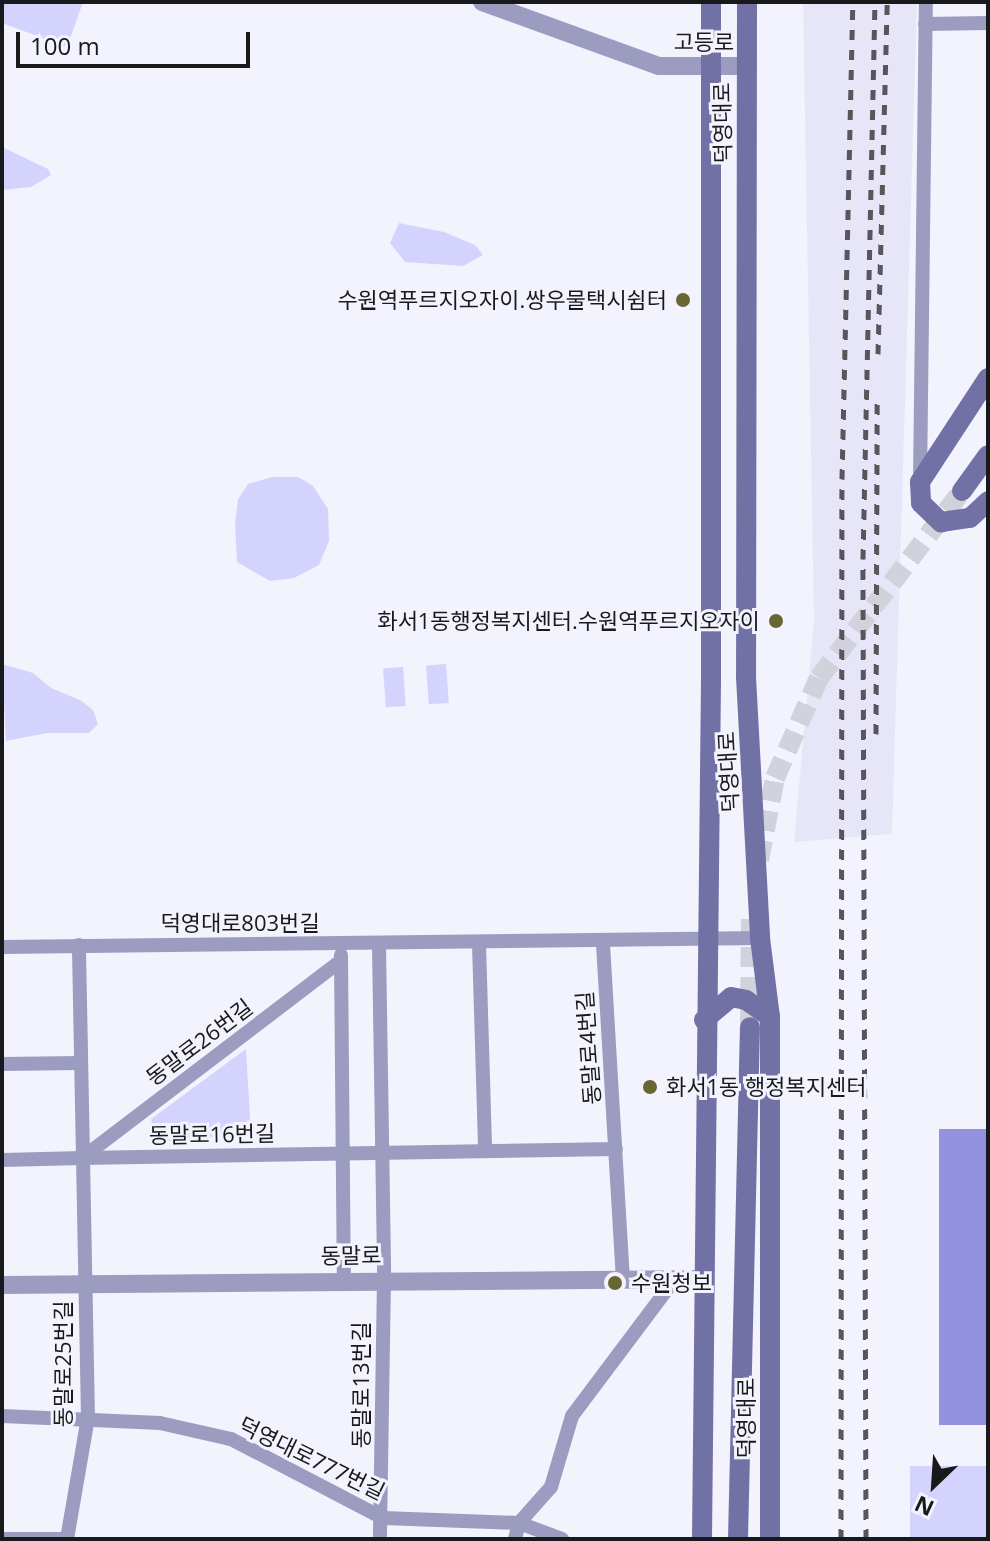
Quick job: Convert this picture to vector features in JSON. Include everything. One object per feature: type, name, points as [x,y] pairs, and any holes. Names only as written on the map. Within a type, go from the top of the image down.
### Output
[{"type":"main road","name":"덕영대로","points":[[702,1539],[704,1020],[711,683],[711,2]]},
{"type":"main road","name":"덕영대로","points":[[747,2],[745,66],[750,384],[746,677],[760,938],[770,1017],[770,1539]]},
{"type":"main road","points":[[988,378],[920,482],[921,503],[941,522],[970,518],[988,501]]},
{"type":"main road","points":[[962,491],[985,461],[988,441]]},
{"type":"main road","points":[[704,1020],[731,997],[746,1000],[770,1017]]},
{"type":"main road","name":"덕영대로","points":[[738,1539],[750,1027]]},
{"type":"street","name":"고등로","points":[[482,2],[659,66],[745,66]]},
{"type":"street","points":[[920,482],[926,2]]},
{"type":"street","points":[[925,24],[988,23]]},
{"type":"street","name":"덕영대로803번길","points":[[2,947],[603,944],[760,938]]},
{"type":"street","points":[[479,944],[485,1151],[616,1149]]},
{"type":"street","name":"동말로4번길","points":[[603,944],[623,1280]]},
{"type":"street","points":[[79,945],[84,1283]]},
{"type":"street","points":[[341,946],[344,1279]]},
{"type":"street","name":"동말로13번길","points":[[379,946],[379,1153],[384,1278],[383,1518],[380,1539]]},
{"type":"street","name":"동말로26번길","points":[[82,1158],[341,961]]},
{"type":"street","points":[[2,1064],[80,1063]]},
{"type":"street","name":"동말로16번길","points":[[82,1158],[485,1151]]},
{"type":"street","points":[[2,1160],[82,1158]]},
{"type":"street","name":"동말로","points":[[2,1285],[384,1278],[702,1279]]},
{"type":"street","points":[[515,1539],[519,1523],[551,1487],[572,1416],[674,1280]]},
{"type":"street","name":"동말로25번길","points":[[65,1539],[88,1418],[84,1283]]},
{"type":"street","name":"덕영대로777번길","points":[[2,1416],[160,1423],[231,1439],[383,1518],[519,1523],[562,1539]]},
{"type":"street","points":[[2,1539],[65,1539]]},
{"type":"shaded area","points":[[2,2],[83,2],[67,47],[2,23]]},
{"type":"shaded area","points":[[803,2],[917,2],[892,834],[794,842],[814,620]]},
{"type":"shaded area","points":[[2,147],[48,169],[51,175],[31,187],[2,190]]},
{"type":"shaded area","points":[[399,223],[444,232],[475,245],[483,255],[463,266],[405,262],[390,243]]},
{"type":"shaded area","points":[[272,477],[298,477],[313,486],[328,509],[329,541],[319,565],[294,578],[270,581],[237,562],[235,524],[238,499],[248,484]]},
{"type":"shaded area","points":[[2,664],[33,673],[51,688],[80,700],[93,710],[98,724],[89,733],[47,733],[6,741]]},
{"type":"shaded area","points":[[446,664],[449,703],[429,704],[426,665]]},
{"type":"shaded area","points":[[403,667],[406,706],[386,707],[383,668]]},
{"type":"shaded area","points":[[246,1049],[251,1135],[156,1142],[151,1119]]},
{"type":"shaded area","points":[[939,1129],[988,1129],[988,1425],[939,1425]]},
{"type":"shaded area","points":[[910,1466],[988,1466],[988,1539],[910,1539]]},
{"type":"tunnel","points":[[759,860],[775,778],[819,678],[962,491]]},
{"type":"tunnel","points":[[750,1027],[751,919]]},
{"type":"railway","points":[[841,1539],[842,479],[853,2]]},
{"type":"railway","points":[[866,1539],[863,559],[875,2]]},
{"type":"railway","points":[[878,354],[887,2]]},
{"type":"railway","points":[[876,734],[877,398]]},
{"type":"place","name":"수원역푸르지오자이.쌍우물택시쉼터","points":[[683,300]]},
{"type":"place","name":"화서1동행정복지센터.수원역푸르지오자이","points":[[776,621]]},
{"type":"place","name":"화서1동 행정복지센터","points":[[650,1087]]},
{"type":"place","name":"수원청보","points":[[615,1283]]}]
